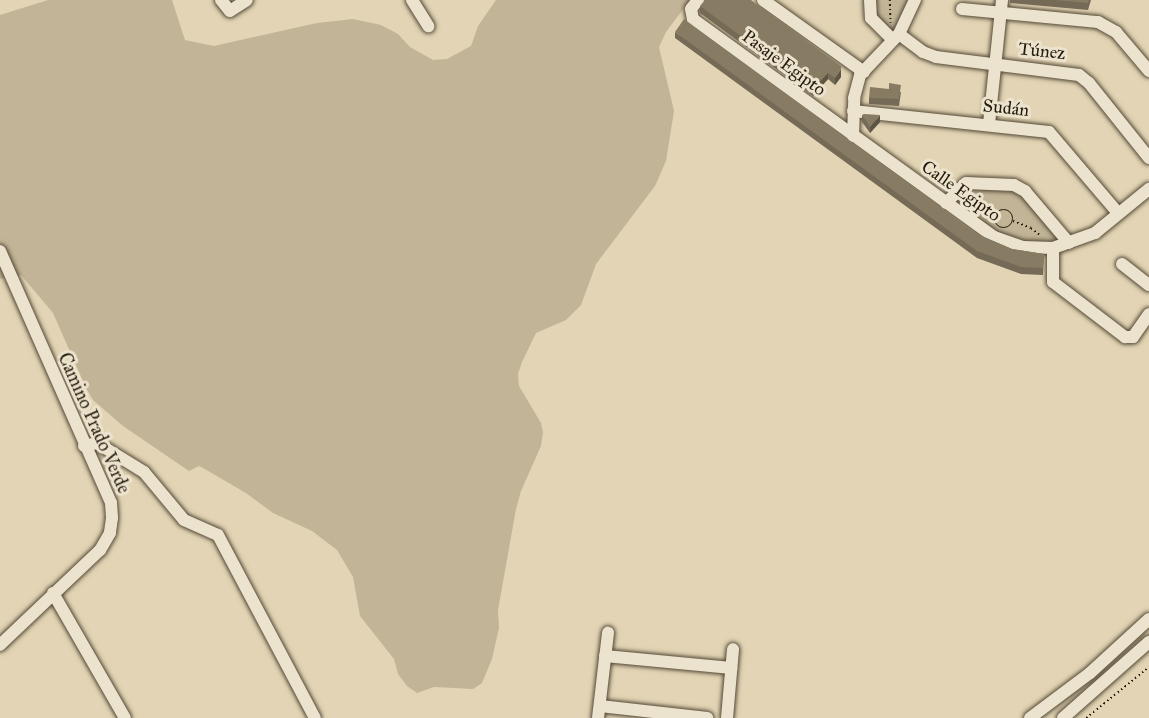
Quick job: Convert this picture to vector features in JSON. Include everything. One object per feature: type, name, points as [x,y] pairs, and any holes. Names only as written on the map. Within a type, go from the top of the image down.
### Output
[{"type":"street","points":[[221,0],[230,10],[247,0]]},
{"type":"street","points":[[412,0],[428,26]]},
{"type":"street","name":"Pasaje Egipto","points":[[698,0],[691,9],[693,19],[853,136]]},
{"type":"street","name":"Túnez","points":[[870,0],[871,18],[896,37],[936,57],[1070,72],[1083,77],[1149,158]]},
{"type":"street","points":[[853,136],[854,98],[864,72],[896,37],[915,0]]},
{"type":"street","points":[[767,1],[864,72]]},
{"type":"street","points":[[962,9],[1001,6],[1105,25],[1116,32],[1149,71]]},
{"type":"street","points":[[989,124],[1001,6]]},
{"type":"street","name":"Sudán","points":[[853,111],[1049,132],[1118,213]]},
{"type":"street","name":"Calle Egipto","points":[[853,136],[994,237],[1023,247],[1053,248],[1095,232],[1149,189]]},
{"type":"street","points":[[946,203],[966,183],[1014,185],[1025,190],[1070,243]]},
{"type":"street","points":[[1053,248],[1053,282],[1125,337],[1133,337],[1149,314]]},
{"type":"street","name":"Camino Prado Verde","points":[[0,251],[111,503],[112,526],[100,550],[0,645]]},
{"type":"street","points":[[1122,264],[1149,285]]},
{"type":"street","points":[[84,446],[97,443],[144,472],[184,520],[218,535],[315,718]]},
{"type":"street","points":[[53,593],[125,718]]},
{"type":"street","points":[[1030,718],[1090,673],[1148,622]]},
{"type":"street","points":[[608,633],[599,712],[707,718]]},
{"type":"street","points":[[1063,718],[1146,646]]},
{"type":"street","points":[[727,718],[733,649]]},
{"type":"street","points":[[605,656],[731,668]]},
{"type":"path","points":[[890,0],[891,24]]},
{"type":"path","points":[[963,200],[973,199],[981,202],[996,214]]},
{"type":"path","points":[[1006,210],[1012,216],[1009,226],[1000,227],[996,223],[996,214],[1006,210]]},
{"type":"path","points":[[1012,221],[1035,230],[1053,248]]},
{"type":"path","points":[[1086,718],[1149,667]]},
{"type":"shaded area","points":[[48,0],[172,0],[185,40],[214,46],[317,23],[353,19],[381,25],[398,34],[410,47],[433,60],[447,59],[471,46],[478,26],[496,0],[690,0],[666,32],[659,47],[674,111],[666,161],[655,186],[596,264],[581,305],[566,320],[536,333],[518,374],[519,386],[541,423],[543,432],[541,446],[521,491],[516,509],[498,610],[499,628],[492,659],[482,683],[473,689],[434,687],[417,693],[407,686],[398,674],[394,659],[360,616],[353,577],[337,550],[312,531],[273,513],[246,493],[203,468],[199,466],[189,471],[123,426],[93,400],[53,313],[21,275],[0,279],[0,15]]},
{"type":"shaded area","points":[[874,0],[910,0],[896,32],[887,32],[876,21]]},
{"type":"shaded area","points":[[967,185],[1019,190],[1063,242],[1031,243],[993,231],[954,204]]},
{"type":"building","points":[[705,0],[751,0],[841,66],[841,70],[835,78],[828,73],[813,89],[700,6]]},
{"type":"building","points":[[1054,0],[1089,0],[1088,3]]},
{"type":"building","points":[[684,19],[977,234],[1012,249],[1044,254],[1043,268],[1021,267],[977,251],[675,32]]},
{"type":"building","points":[[889,83],[901,85],[899,99],[869,98],[870,87],[889,89]]},
{"type":"building","points":[[862,115],[880,115],[870,127]]}]
